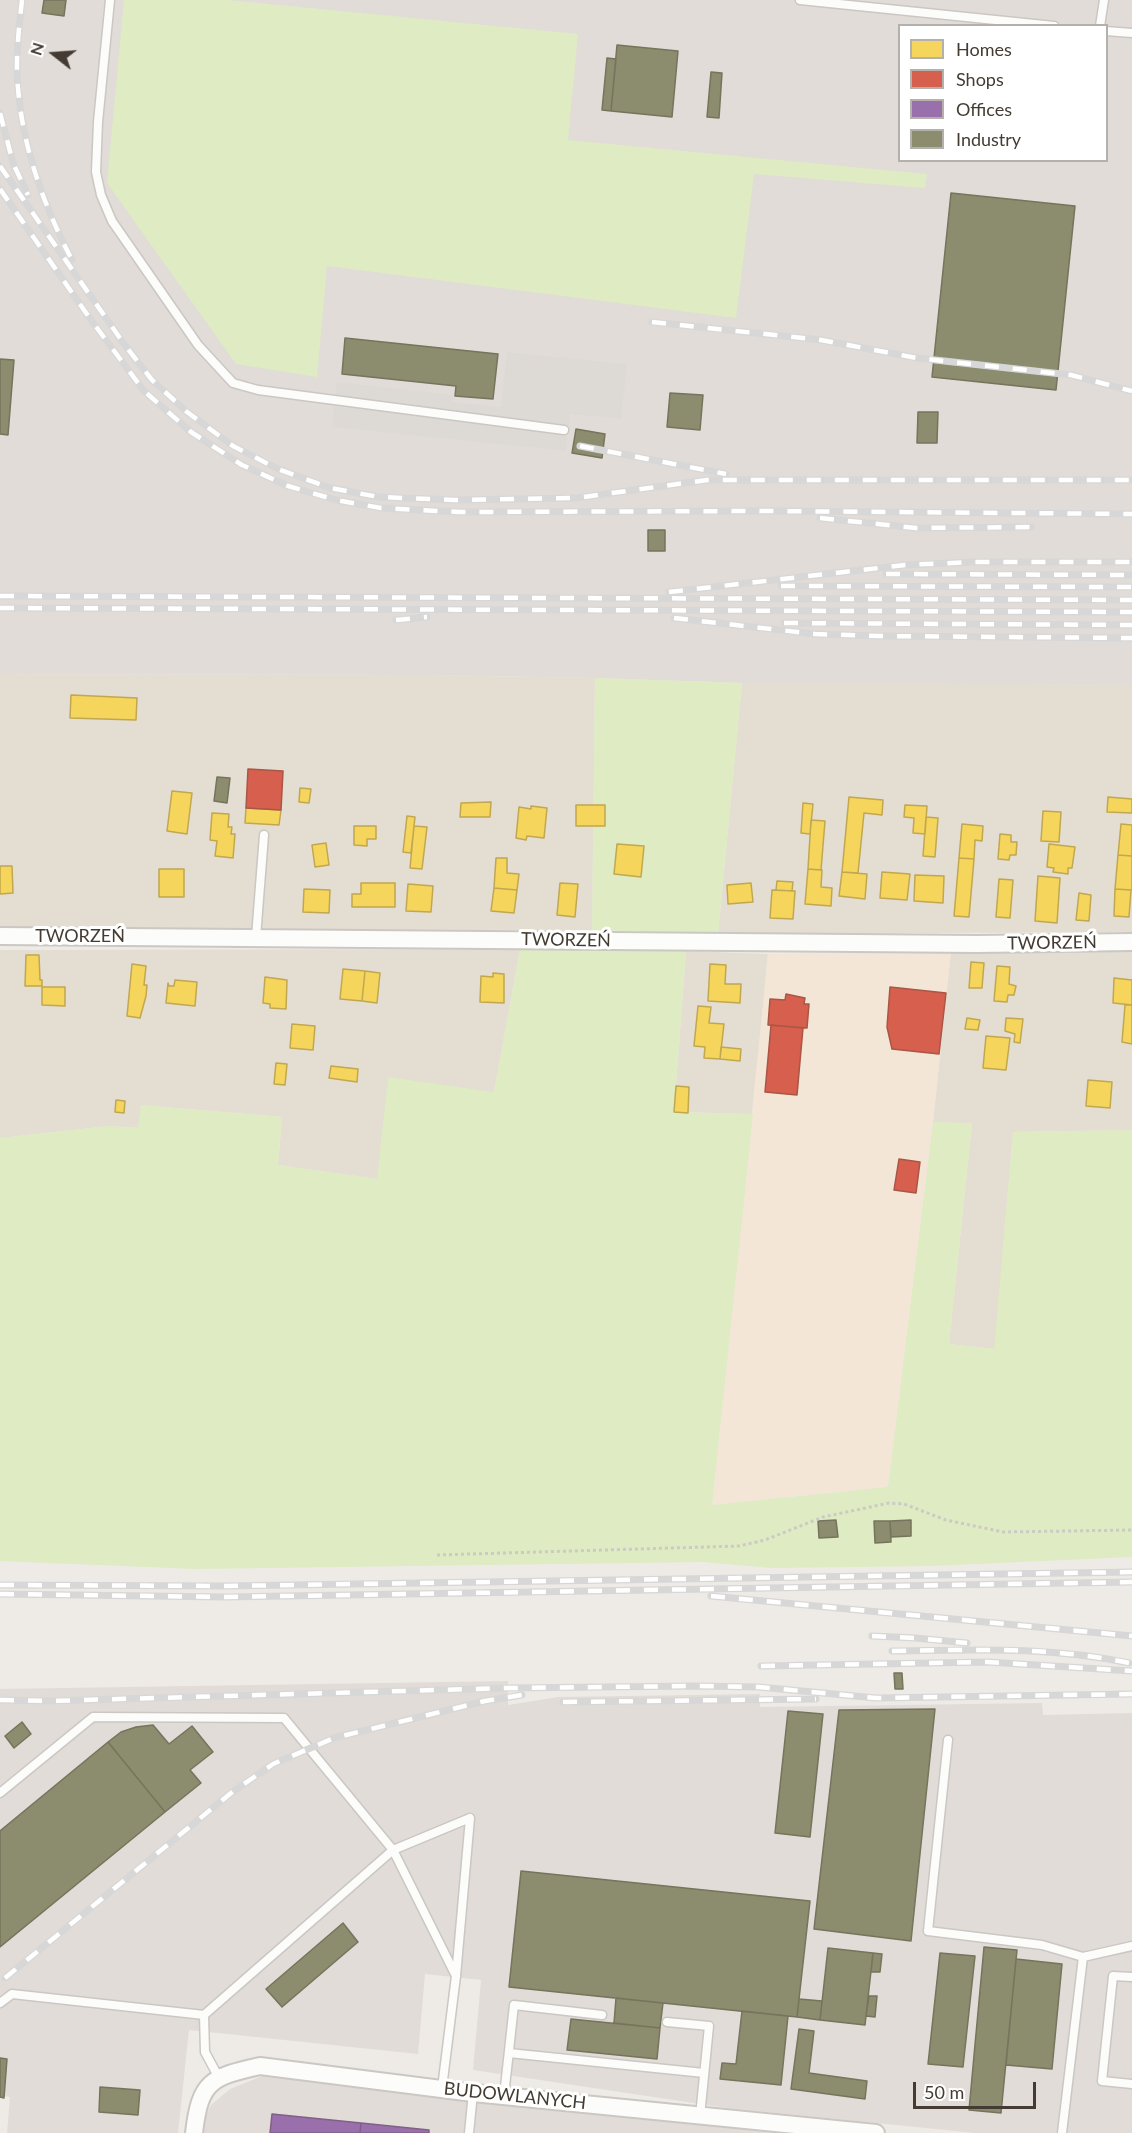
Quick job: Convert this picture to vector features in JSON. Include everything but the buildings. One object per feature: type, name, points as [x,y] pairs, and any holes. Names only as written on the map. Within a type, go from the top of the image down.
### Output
[{"type":"street","name":"TWORZEŃ","points":[[0,936],[965,944],[1132,942]]},
{"type":"street","name":"BUDOWLANYCH","points":[[219,2078],[260,2066],[473,2093],[700,2116],[755,2127],[876,2133]]},
{"type":"street","points":[[194,2133],[197,2108],[206,2088],[219,2078]]},
{"type":"lane","points":[[111,0],[98,122],[96,172],[101,195],[112,221],[198,345],[220,371],[233,383],[258,390],[564,430]]},
{"type":"lane","points":[[800,0],[1034,24]]},
{"type":"lane","points":[[1100,24],[1104,0]]},
{"type":"lane","points":[[1108,31],[1132,33]]},
{"type":"lane","points":[[256,937],[264,835]]},
{"type":"lane","points":[[0,1793],[93,1717],[284,1718],[393,1850],[456,1976]]},
{"type":"lane","points":[[948,1740],[928,1931],[1042,1945],[1083,1957],[1132,1946]]},
{"type":"lane","points":[[0,2003],[12,1994],[204,2015],[393,1850],[470,1818],[456,1976],[442,2088]]},
{"type":"lane","points":[[1062,2133],[1083,1957]]},
{"type":"lane","points":[[1132,1977],[1113,1976],[1102,2081],[1132,2084]]},
{"type":"lane","points":[[504,2096],[514,2005],[602,2015]]},
{"type":"lane","points":[[204,2015],[205,2052],[219,2078]]},
{"type":"lane","points":[[668,2022],[710,2026],[700,2116]]},
{"type":"lane","points":[[509,2053],[705,2073]]},
{"type":"lane","points":[[469,2133],[473,2093]]},
{"type":"path","points":[[437,1555],[740,1546],[765,1540],[823,1517],[889,1503],[904,1504],[946,1520],[1003,1532],[1132,1530]]},
{"type":"shaded area","points":[[0,0],[1132,0],[1132,685],[742,683],[428,675],[0,674]]},
{"type":"shaded area","points":[[507,352],[627,364],[621,419],[570,414],[566,451],[332,427],[337,382],[453,395],[453,402],[501,407]]},
{"type":"shaded area","points":[[0,674],[428,675],[595,678],[592,930],[0,929]]},
{"type":"shaded area","points":[[742,683],[1132,685],[1132,932],[718,934]]},
{"type":"shaded area","points":[[520,949],[494,1092],[377,1179],[278,1165],[282,1117],[141,1105],[139,1128],[109,1126],[0,1138],[0,950]]},
{"type":"shaded area","points":[[1132,950],[1132,1130],[1013,1132],[995,1349],[949,1344],[972,1124],[933,1122],[951,951]]},
{"type":"shaded area","points":[[686,951],[768,954],[753,1114],[674,1112]]},
{"type":"shaded area","points":[[951,951],[933,1122],[888,1487],[712,1505],[768,954]]},
{"type":"shaded area","points":[[508,1681],[508,1705],[558,1697],[760,1694],[760,1707],[1042,1703],[1043,1715],[1132,1713],[1132,2133],[975,2133],[727,2108],[473,2070],[481,1980],[425,1974],[418,2054],[189,2030],[178,2133],[7,2133],[10,2097],[0,2095],[0,1689]]},
{"type":"shaded area","points":[[265,2075],[813,2133],[200,2133],[211,2105],[230,2089]]},
{"type":"green space","points":[[124,0],[228,0],[578,34],[568,140],[927,174],[925,188],[754,174],[736,318],[327,266],[317,377],[236,364],[107,183]]},
{"type":"green space","points":[[595,678],[742,683],[718,934],[592,930]]},
{"type":"green space","points":[[520,949],[686,951],[674,1112],[753,1114],[712,1505],[888,1487],[933,1122],[972,1123],[949,1344],[994,1349],[1013,1132],[1132,1130],[1132,1557],[930,1566],[771,1568],[703,1562],[196,1569],[0,1561],[0,1138],[109,1126],[138,1128],[141,1105],[282,1117],[278,1165],[377,1179],[388,1077],[494,1092]]},
{"type":"railway","points":[[22,0],[17,66],[25,133],[36,177],[52,219],[72,260]]},
{"type":"railway","points":[[0,113],[13,163],[28,195]]},
{"type":"railway","points":[[0,166],[124,344],[152,380],[187,412],[233,446],[278,469],[330,488],[379,497],[454,500],[576,498],[707,480],[1132,480]]},
{"type":"railway","points":[[0,189],[91,320],[144,391],[191,432],[242,465],[288,486],[336,500],[381,508],[459,512],[770,511],[1132,514]]},
{"type":"railway","points":[[652,322],[821,340],[917,358],[1071,375],[1132,391]]},
{"type":"railway","points":[[580,446],[726,474]]},
{"type":"railway","points":[[820,518],[916,528],[1031,527]]},
{"type":"railway","points":[[669,592],[905,565],[973,562],[1132,562]]},
{"type":"railway","points":[[886,574],[1132,575]]},
{"type":"railway","points":[[781,586],[1132,587]]},
{"type":"railway","points":[[0,596],[1132,600]]},
{"type":"railway","points":[[0,608],[1132,612]]},
{"type":"railway","points":[[396,620],[427,617]]},
{"type":"railway","points":[[674,618],[815,634],[1132,638]]},
{"type":"railway","points":[[784,623],[1132,625]]},
{"type":"railway","points":[[0,1585],[226,1586],[1132,1572]]},
{"type":"railway","points":[[0,1594],[226,1597],[1132,1582]]},
{"type":"railway","points":[[711,1596],[1132,1636]]},
{"type":"railway","points":[[872,1636],[967,1643]]},
{"type":"railway","points":[[892,1651],[1040,1651],[1129,1663]]},
{"type":"railway","points":[[761,1666],[988,1662],[1132,1671]]},
{"type":"railway","points":[[0,1700],[49,1701],[508,1688],[696,1686],[759,1687],[876,1698],[1132,1694]]},
{"type":"railway","points":[[5,1978],[231,1793],[273,1764],[334,1738],[485,1701],[522,1695]]},
{"type":"railway","points":[[563,1702],[816,1699]]}]
